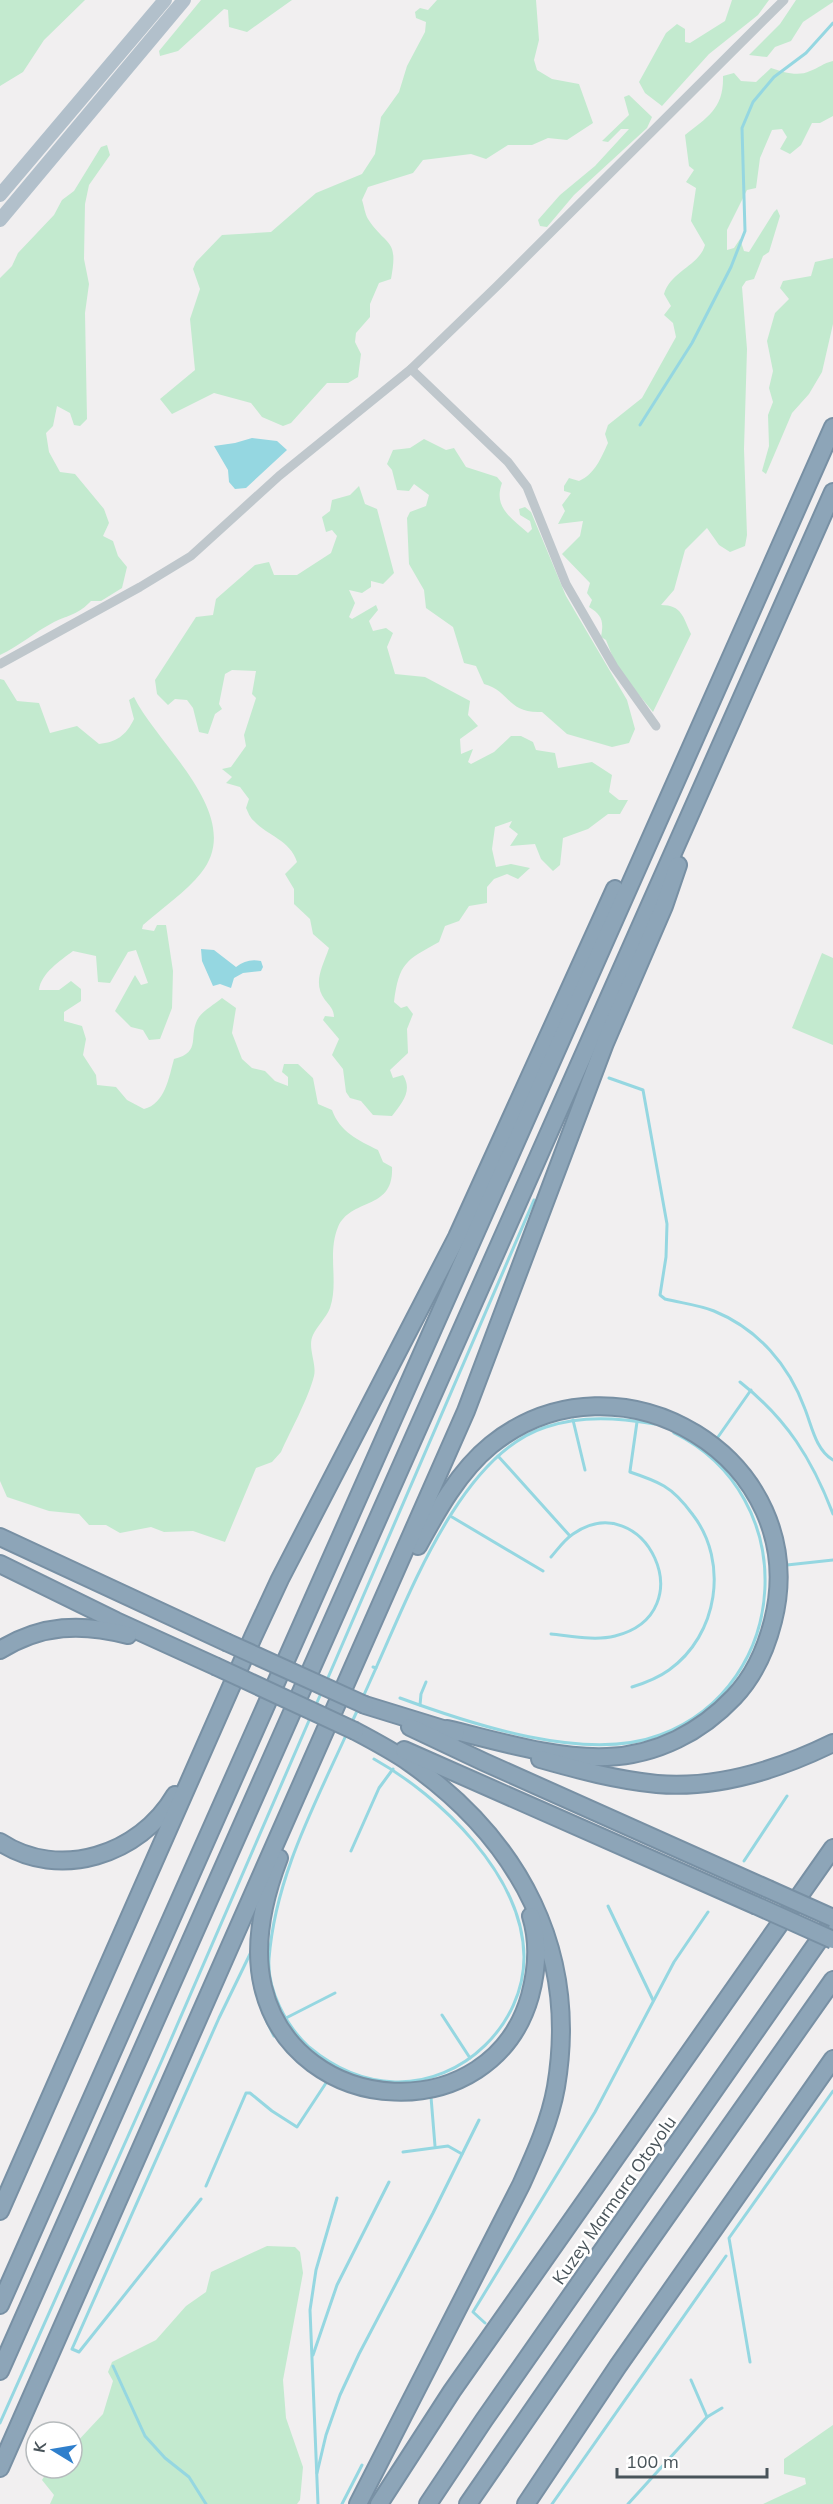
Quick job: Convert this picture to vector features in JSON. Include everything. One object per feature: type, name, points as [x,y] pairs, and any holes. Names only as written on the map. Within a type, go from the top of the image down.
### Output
[{"type":"highway","points":[[0,2305],[833,427]]},
{"type":"highway","points":[[0,2371],[833,492]]},
{"type":"highway","points":[[0,2468],[466,1411],[604,1043],[664,906],[684,846],[690,814]]},
{"type":"highway","points":[[0,2211],[219,1710],[280,1579],[457,1237],[566,994],[623,874],[660,817]]},
{"type":"highway","points":[[368,1632],[385,1611],[428,1527],[463,1474],[490,1446],[540,1417],[573,1408],[597,1406],[633,1408],[656,1413],[704,1438],[737,1469],[752,1487],[774,1539],[779,1561],[778,1590],[769,1639],[759,1661],[744,1687],[723,1709],[701,1726],[671,1742],[633,1754],[606,1757],[542,1750],[447,1729]]},
{"type":"highway","points":[[0,1537],[484,1762],[833,1919]]},
{"type":"highway","points":[[0,1564],[170,1646],[356,1731],[833,1940]]},
{"type":"highway","points":[[0,1650],[36,1632],[71,1626],[106,1629],[170,1646]]},
{"type":"highway","points":[[365,1705],[586,1772],[616,1779],[659,1784],[700,1783],[741,1776],[808,1755],[833,1743]]},
{"type":"highway","points":[[0,1842],[31,1857],[58,1861],[99,1856],[125,1845],[150,1826],[170,1803],[201,1739],[219,1710]]},
{"type":"highway","points":[[356,1731],[426,1774],[465,1810],[506,1854],[531,1895],[547,1936],[555,1965],[561,2004],[561,2045],[556,2088],[541,2140],[358,2504]]},
{"type":"highway","points":[[320,1738],[310,1784],[273,1874],[264,1913],[260,1951],[263,1985],[279,2027],[305,2058],[331,2076],[350,2084],[380,2091],[407,2092],[429,2089],[453,2082],[476,2070],[497,2053],[517,2027],[527,2007],[535,1971],[534,1925],[520,1890],[488,1836]]},
{"type":"highway","points":[[379,2504],[452,2391],[833,1848]]},
{"type":"highway","name":"Kuzey Marmara Otoyolu","points":[[429,2504],[484,2420],[833,1919]]},
{"type":"highway","points":[[468,2504],[517,2430],[833,1980]]},
{"type":"highway","points":[[526,2504],[618,2366],[832,2061]]},
{"type":"main road","points":[[0,195],[165,0]]},
{"type":"main road","points":[[0,220],[184,0]]},
{"type":"street","points":[[0,664],[140,587],[191,556],[279,476],[411,369],[784,0]]},
{"type":"street","points":[[411,369],[508,462],[522,479],[536,505],[566,584],[614,667],[656,726]]},
{"type":"green space","points":[[0,0],[85,0],[44,40],[23,72],[0,86]]},
{"type":"green space","points":[[201,0],[292,0],[247,32],[229,27],[228,10],[224,9],[178,51],[160,56],[159,51]]},
{"type":"green space","points":[[437,0],[536,0],[539,40],[534,60],[537,70],[552,79],[579,84],[593,123],[567,140],[548,138],[532,145],[508,145],[486,159],[471,154],[423,160],[413,173],[368,187],[362,200],[365,212],[374,228],[392,249],[393,266],[391,279],[379,283],[370,304],[370,317],[356,333],[355,342],[361,354],[358,377],[348,383],[327,383],[291,423],[283,426],[262,417],[251,403],[214,393],[172,414],[160,399],[195,370],[190,319],[200,289],[193,269],[196,262],[222,235],[271,232],[316,193],[362,174],[375,154],[381,117],[399,92],[407,66],[425,32],[426,22],[416,18],[415,12],[420,8],[428,10]]},
{"type":"green space","points":[[732,0],[769,0],[758,15],[709,54],[662,106],[645,93],[639,82],[666,33],[677,24],[685,29],[685,42],[690,43],[725,21]]},
{"type":"green space","points":[[796,0],[833,0],[833,2],[803,22],[791,41],[775,47],[767,57],[749,55],[780,24]]},
{"type":"green space","points":[[833,61],[833,116],[820,123],[812,123],[801,145],[790,154],[780,149],[787,137],[782,129],[772,130],[760,158],[756,188],[747,190],[727,230],[727,250],[734,248],[740,239],[744,251],[749,252],[777,209],[780,216],[769,252],[763,256],[754,279],[746,281],[742,287],[747,349],[744,449],[747,535],[745,546],[730,552],[719,545],[707,528],[685,550],[674,590],[661,605],[678,610],[684,617],[691,634],[653,712],[617,668],[606,640],[601,637],[601,619],[589,607],[592,600],[587,593],[590,583],[562,554],[580,536],[583,521],[558,524],[565,511],[562,505],[571,493],[564,491],[564,486],[569,478],[579,481],[593,470],[608,443],[605,434],[608,425],[642,398],[676,337],[673,323],[664,315],[671,306],[664,294],[673,280],[697,258],[705,245],[691,221],[696,188],[686,182],[694,170],[689,166],[685,135],[713,111],[721,96],[723,76],[734,73],[741,81],[756,82],[771,68],[801,74]]},
{"type":"green space","points":[[629,95],[652,117],[647,128],[574,195],[547,227],[540,226],[538,220],[560,195],[595,166],[629,129],[621,129],[608,142],[602,141],[629,115],[624,97]]},
{"type":"green space","points":[[107,145],[110,155],[89,185],[85,204],[84,259],[89,284],[85,313],[87,419],[80,426],[74,425],[70,413],[57,406],[53,426],[46,433],[49,452],[60,472],[75,474],[104,509],[109,523],[103,536],[113,541],[118,556],[127,567],[122,588],[101,601],[91,601],[78,612],[54,622],[0,655],[0,278],[12,266],[18,253],[54,215],[62,200],[74,191],[101,147]]},
{"type":"green space","points":[[833,258],[833,324],[822,372],[809,394],[792,413],[766,474],[762,471],[769,446],[768,415],[773,402],[769,388],[773,371],[767,341],[775,313],[789,299],[780,288],[783,281],[811,276],[815,262]]},
{"type":"green space","points":[[424,439],[446,450],[454,448],[466,467],[497,477],[502,483],[500,499],[505,511],[528,533],[532,529],[530,521],[520,515],[519,509],[525,507],[531,512],[566,596],[627,700],[635,729],[629,743],[612,747],[567,734],[542,712],[531,712],[516,706],[493,687],[484,684],[476,666],[464,663],[453,627],[426,608],[424,590],[409,564],[407,518],[410,512],[426,506],[429,495],[414,484],[409,491],[397,490],[392,470],[387,464],[393,450],[410,448]]},
{"type":"green space","points":[[359,486],[365,504],[377,509],[394,573],[383,584],[371,581],[371,587],[362,593],[349,590],[355,603],[349,617],[352,619],[376,605],[378,610],[369,621],[373,631],[386,628],[393,633],[387,647],[395,674],[425,677],[470,701],[468,715],[478,726],[460,739],[461,754],[473,749],[468,762],[471,764],[494,752],[511,736],[521,736],[533,742],[536,750],[555,753],[558,768],[592,762],[612,775],[609,792],[619,800],[628,800],[620,814],[608,814],[588,829],[563,838],[560,865],[553,871],[541,859],[535,844],[510,846],[518,834],[509,827],[512,821],[495,827],[492,849],[496,867],[511,864],[530,868],[518,879],[507,874],[494,879],[487,887],[487,903],[469,906],[459,921],[445,926],[439,942],[419,953],[406,964],[402,971],[398,979],[394,1002],[401,1008],[407,1006],[413,1014],[407,1029],[408,1053],[390,1070],[393,1078],[403,1075],[407,1086],[405,1097],[392,1116],[373,1115],[361,1101],[350,1098],[346,1092],[343,1069],[332,1055],[339,1039],[323,1020],[325,1016],[334,1017],[332,1009],[321,994],[319,987],[320,974],[329,948],[313,934],[310,919],[294,904],[294,889],[285,874],[297,862],[284,843],[251,818],[246,808],[249,799],[240,787],[226,783],[232,777],[222,769],[231,767],[246,746],[244,735],[256,698],[252,694],[256,671],[232,670],[225,674],[219,704],[222,709],[215,714],[208,734],[199,732],[193,708],[187,700],[175,699],[168,705],[157,694],[155,680],[196,617],[213,615],[216,599],[255,565],[269,562],[274,575],[297,575],[331,553],[337,536],[332,530],[326,532],[322,517],[330,511],[332,500],[350,495]]},
{"type":"green space","points":[[0,679],[4,680],[17,701],[39,703],[50,733],[77,726],[99,744],[111,742],[128,730],[134,719],[129,700],[134,697],[193,782],[206,805],[213,828],[212,851],[201,873],[143,925],[142,929],[154,931],[157,925],[166,925],[173,971],[172,1008],[160,1039],[149,1040],[143,1030],[131,1027],[115,1011],[135,975],[141,985],[148,983],[136,950],[128,952],[110,983],[98,982],[96,956],[73,951],[43,978],[39,990],[59,990],[71,981],[81,989],[81,1001],[64,1012],[64,1021],[82,1026],[86,1039],[83,1055],[96,1075],[97,1085],[116,1087],[127,1100],[144,1109],[157,1102],[165,1089],[174,1059],[183,1056],[191,1047],[199,1017],[222,998],[236,1008],[232,1033],[242,1059],[252,1068],[265,1071],[275,1081],[288,1086],[288,1077],[282,1072],[284,1064],[298,1064],[313,1078],[318,1104],[332,1110],[335,1118],[345,1130],[378,1150],[383,1162],[392,1167],[391,1181],[386,1191],[352,1211],[338,1227],[333,1247],[334,1288],[330,1308],[311,1340],[315,1371],[311,1385],[281,1452],[272,1462],[256,1468],[225,1542],[193,1531],[164,1532],[151,1527],[120,1533],[106,1525],[89,1525],[79,1514],[49,1511],[7,1497],[0,1481]]},
{"type":"green space","points":[[822,953],[833,958],[833,1045],[792,1028]]},
{"type":"green space","points":[[267,2246],[295,2247],[300,2252],[303,2273],[283,2380],[286,2418],[303,2467],[300,2500],[297,2504],[50,2504],[54,2495],[42,2480],[84,2480],[84,2434],[103,2414],[113,2381],[108,2372],[112,2362],[156,2340],[186,2306],[206,2292],[211,2272]]},
{"type":"green space","points":[[833,2425],[833,2504],[763,2504],[806,2484],[805,2478],[784,2474],[784,2459]]},
{"type":"water","points":[[252,438],[277,441],[287,450],[246,488],[235,489],[229,482],[228,470],[214,446]]},
{"type":"water","points":[[201,949],[214,950],[236,967],[254,960],[261,961],[263,967],[261,971],[243,973],[234,978],[231,988],[220,984],[213,986],[202,961]]},
{"type":"waterway","points":[[640,425],[692,343],[731,267],[745,231],[742,128],[753,102],[774,77],[806,53],[833,23]]},
{"type":"waterway","points":[[609,1078],[643,1090],[667,1224],[666,1257],[660,1295],[665,1299],[714,1311],[758,1338],[781,1363],[798,1393],[822,1450],[833,1460]]},
{"type":"waterway","points":[[327,1680],[534,1200]]},
{"type":"waterway","points":[[740,1382],[771,1410],[796,1441],[816,1475],[833,1514]]},
{"type":"waterway","points":[[718,1437],[751,1390]]},
{"type":"waterway","points":[[376,1668],[422,1566],[464,1495],[488,1466],[516,1442],[546,1427],[560,1423],[600,1419],[655,1424]]},
{"type":"waterway","points":[[573,1420],[585,1470]]},
{"type":"waterway","points":[[630,1471],[637,1422]]},
{"type":"waterway","points":[[400,1698],[494,1729],[529,1737],[598,1745],[630,1743],[660,1735],[704,1710],[736,1676],[757,1634],[765,1589],[761,1543],[745,1500],[716,1462],[674,1433]]},
{"type":"waterway","points":[[498,1456],[570,1536]]},
{"type":"waterway","points":[[630,1472],[664,1486],[687,1507],[704,1534],[711,1554],[714,1575],[713,1597],[708,1618],[686,1655],[669,1670],[632,1687]]},
{"type":"waterway","points":[[452,1517],[543,1571]]},
{"type":"waterway","points":[[551,1557],[573,1534],[599,1523],[622,1526],[641,1539],[655,1558],[660,1581],[657,1603],[642,1623],[615,1636],[599,1638],[551,1634]]},
{"type":"waterway","points":[[787,1565],[833,1560]]},
{"type":"waterway","points":[[363,1697],[376,1668],[373,1667]]},
{"type":"waterway","points":[[420,1705],[421,1694],[426,1682]]},
{"type":"waterway","points":[[315,1707],[322,1691]]},
{"type":"waterway","points":[[351,1724],[358,1709]]},
{"type":"waterway","points":[[0,2423],[162,2060],[311,1716]]},
{"type":"waterway","points":[[347,1733],[309,1815],[279,1900],[269,1959],[271,1983],[280,2007],[293,2029],[309,2047],[328,2061],[349,2072],[371,2079],[395,2082],[420,2080],[444,2073],[466,2061],[501,2027],[513,2005],[521,1982],[524,1957],[520,1926],[509,1897],[494,1868],[473,1841],[425,1794],[374,1759]]},
{"type":"waterway","points":[[351,1851],[379,1788],[393,1769]]},
{"type":"waterway","points":[[744,1861],[787,1796]]},
{"type":"waterway","points":[[608,1906],[653,2000]]},
{"type":"waterway","points":[[485,2323],[473,2312],[595,2112],[674,1962],[708,1912]]},
{"type":"waterway","points":[[201,2199],[79,2352],[72,2349],[219,2018],[251,1952]]},
{"type":"waterway","points":[[252,1970],[260,2004],[274,2036]]},
{"type":"waterway","points":[[286,2018],[335,1993]]},
{"type":"waterway","points":[[442,2015],[470,2058]]},
{"type":"waterway","points":[[206,2186],[246,2093],[250,2093],[297,2127],[326,2083]]},
{"type":"waterway","points":[[750,2362],[729,2238],[833,2091]]},
{"type":"waterway","points":[[431,2097],[435,2146]]},
{"type":"waterway","points":[[317,2473],[326,2435],[340,2395],[479,2120]]},
{"type":"waterway","points":[[403,2152],[448,2146],[462,2154]]},
{"type":"waterway","points":[[313,2355],[337,2285],[389,2182]]},
{"type":"waterway","points":[[318,2504],[310,2310],[316,2270],[337,2198]]},
{"type":"waterway","points":[[552,2504],[726,2256]]},
{"type":"waterway","points":[[113,2366],[145,2436],[165,2458],[189,2477],[206,2504]]},
{"type":"waterway","points":[[691,2380],[707,2417]]},
{"type":"waterway","points":[[628,2504],[707,2417],[722,2408]]},
{"type":"waterway","points":[[342,2504],[362,2465]]}]
